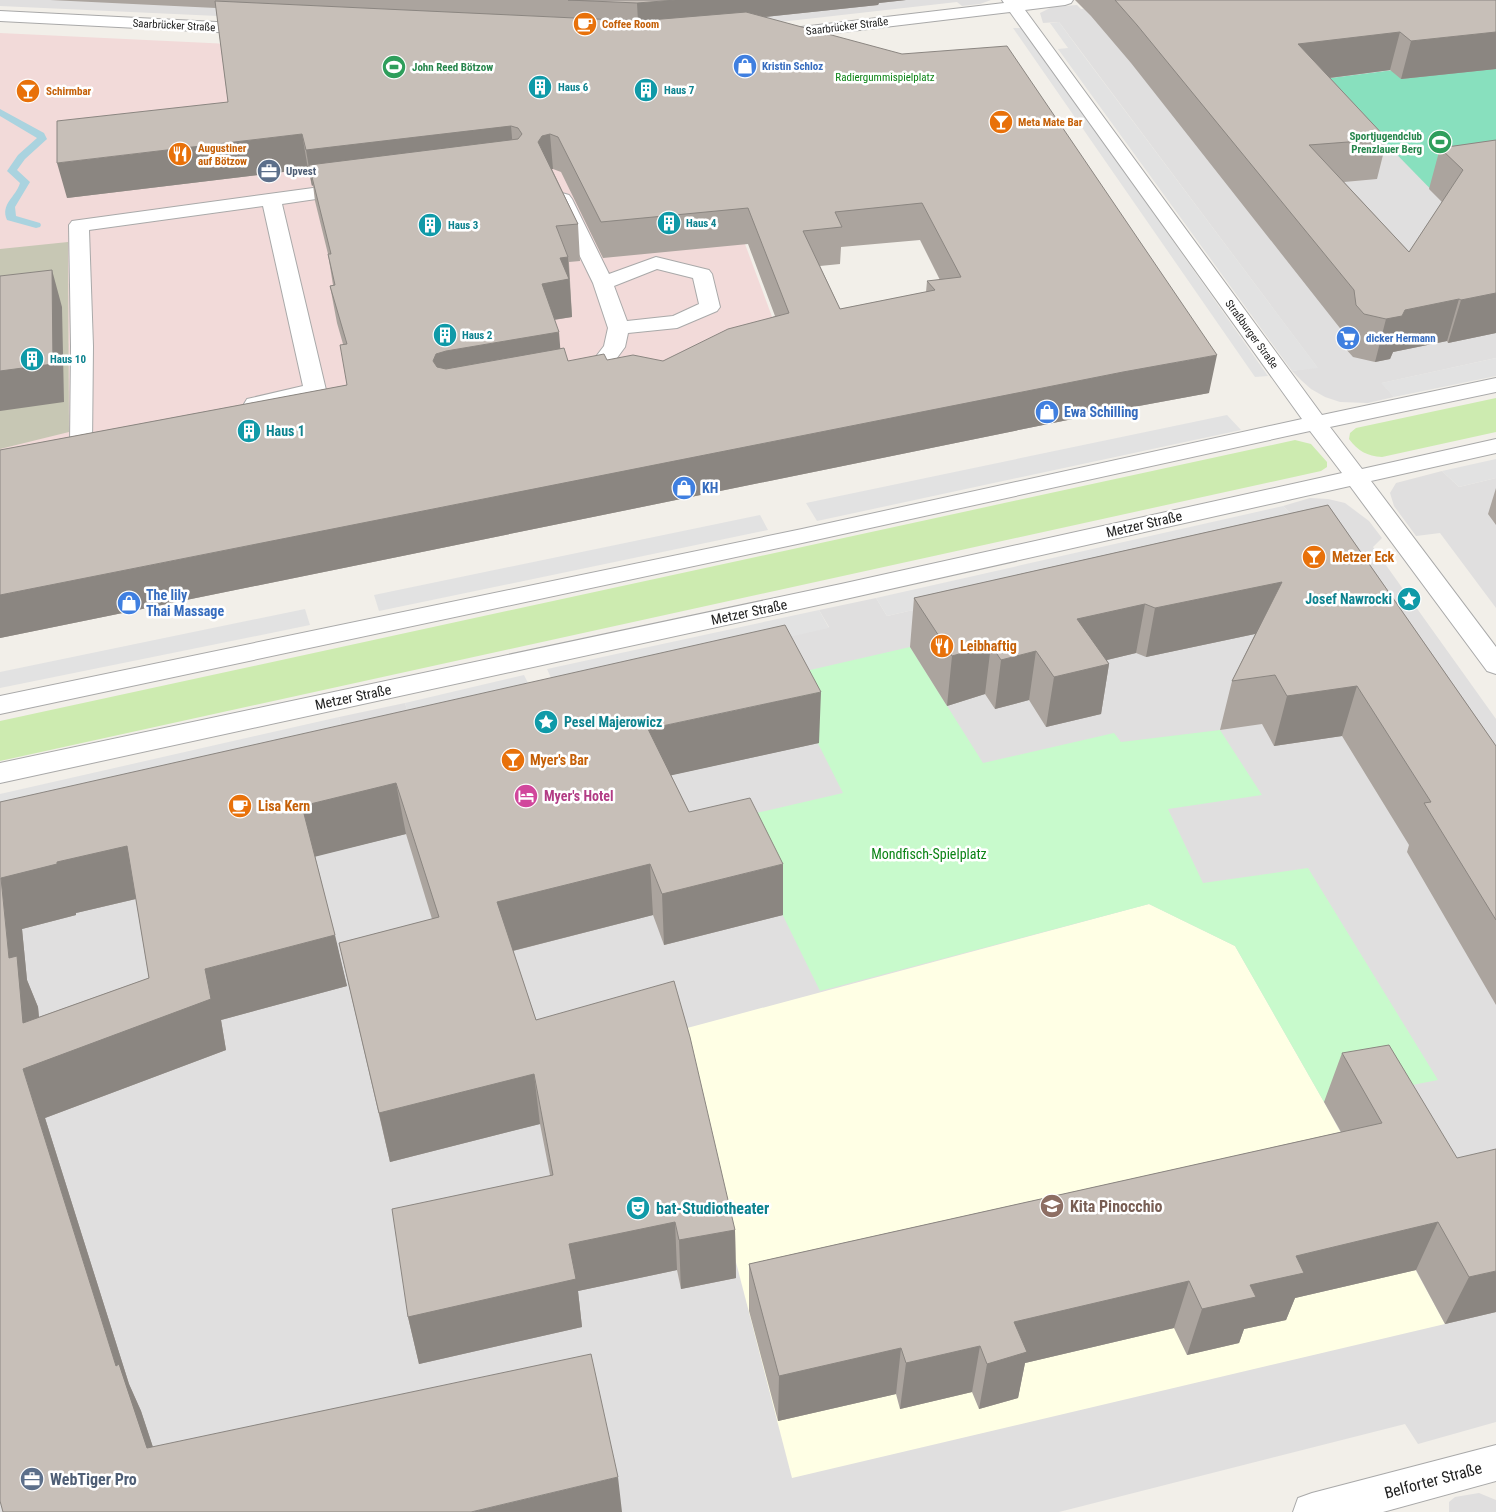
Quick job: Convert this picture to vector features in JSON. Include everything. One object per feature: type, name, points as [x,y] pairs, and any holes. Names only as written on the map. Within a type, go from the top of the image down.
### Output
[{"type":"street","name":"Saarbrücker Straße","points":[[760,37],[1013,3],[1065,0]]},
{"type":"street","name":"Straßburger Straße","points":[[1013,3],[1316,423],[1496,665]]},
{"type":"street","points":[[144,24],[157,9]]},
{"type":"street","name":"Saarbrücker Straße","points":[[0,16],[271,30]]},
{"type":"street","points":[[556,186],[603,283],[619,328],[614,347],[595,372],[557,379]]},
{"type":"street","points":[[81,445],[82,346],[79,225],[368,187]]},
{"type":"street","points":[[240,408],[315,390],[271,200]]},
{"type":"street","points":[[603,283],[656,263],[702,274],[710,307],[677,322],[619,328]]},
{"type":"street","points":[[0,705],[802,536],[1496,385]]},
{"type":"street","name":"Metzer Straße","points":[[0,773],[841,592],[1496,446]]},
{"type":"street","name":"Belforter Straße","points":[[1312,1512],[1496,1464]]},
{"type":"shaded area","points":[[0,0],[991,0],[980,4],[962,6],[957,2],[655,36],[0,6]]},
{"type":"shaded area","points":[[1161,0],[1496,0],[1496,358],[1382,383],[1394,397],[1368,403],[1340,402],[1325,397],[1311,389],[1292,371],[1317,367],[1059,22],[1043,23],[1040,13],[1052,7],[1077,5],[1081,9]]},
{"type":"shaded area","points":[[1059,22],[1318,368],[1292,371],[1058,49],[1068,48],[1050,23]]},
{"type":"shaded area","points":[[1013,28],[1023,28],[1268,376],[1255,377]]},
{"type":"shaded area","points":[[0,33],[684,66],[745,244],[783,346],[0,490]]},
{"type":"shaded area","points":[[68,242],[69,432],[0,449],[0,249]]},
{"type":"shaded area","points":[[1496,358],[1496,376],[1394,397],[1381,383]]},
{"type":"shaded area","points":[[1227,415],[1241,430],[817,521],[806,503]]},
{"type":"shaded area","points":[[1496,459],[1496,478],[1459,487],[1442,471]]},
{"type":"shaded area","points":[[1442,471],[1459,487],[1496,478],[1496,608],[1440,533],[1416,536],[1394,506],[1390,493],[1396,483]]},
{"type":"shaded area","points":[[1310,498],[1328,499],[1345,503],[1369,521],[1382,538],[1373,547],[1496,719],[1496,1422],[1418,1444],[1405,1424],[1059,1512],[0,1512],[0,816],[344,738],[339,717],[405,703],[411,722],[829,627],[819,610],[876,598],[887,616],[1298,521],[1283,506]]},
{"type":"shaded area","points":[[1283,506],[1298,522],[887,616],[876,598]]},
{"type":"shaded area","points":[[760,515],[768,530],[379,611],[374,595]]},
{"type":"shaded area","points":[[305,609],[310,625],[0,688],[0,672]]},
{"type":"shaded area","points":[[819,610],[829,628],[556,689],[547,669]]},
{"type":"shaded area","points":[[524,675],[533,693],[411,723],[405,703]]},
{"type":"shaded area","points":[[339,717],[344,738],[0,816],[0,794]]},
{"type":"shaded area","name":"Kita Pinocchio","points":[[1149,904],[1235,946],[1324,1102],[1445,1324],[792,1478],[676,1031]]},
{"type":"shaded area","points":[[1479,1493],[1496,1500],[1496,1512],[1449,1512],[1449,1502],[1455,1497]]},
{"type":"green space","name":"Sportjugendclub Prenzlauer Berg","points":[[1496,57],[1496,204],[1452,211],[1323,79]]},
{"type":"green space","points":[[1496,398],[1496,432],[1382,457],[1363,452],[1349,439],[1350,433],[1356,428]]},
{"type":"green space","points":[[1295,440],[1311,444],[1327,462],[1327,467],[1321,471],[0,761],[0,721]]},
{"type":"green space","name":"Mondfisch-Spielplatz","points":[[910,647],[983,763],[1114,733],[1121,742],[1220,730],[1262,795],[1168,809],[1203,883],[1308,868],[1438,1080],[1324,1102],[1235,946],[1149,904],[820,991],[735,818],[843,793],[784,676]]},
{"type":"building","points":[[568,0],[676,0],[637,3]]},
{"type":"building","points":[[1115,0],[1496,0],[1496,32],[1411,41],[1400,32],[1298,44],[1387,139],[1309,145],[1409,252],[1463,170],[1440,148],[1496,140],[1496,293],[1405,310],[1402,316],[1386,319],[1364,314],[1356,305],[1354,290]]},
{"type":"building","points":[[215,1],[638,21],[746,12],[902,54],[1007,46],[1217,355],[1123,372],[0,595],[0,450],[347,385],[340,345],[347,344],[330,286],[335,285],[328,254],[331,254],[309,165],[518,139],[522,134],[518,128],[511,126],[306,150],[302,134],[57,163],[57,121],[228,102]],"holes":[[[550,134],[558,137],[601,222],[748,208],[789,313],[728,329],[663,361],[633,355],[607,360],[604,354],[568,361],[564,348],[446,369],[437,367],[433,361],[436,354],[446,351],[559,332],[542,284],[569,279],[560,258],[568,257],[556,226],[578,224],[538,142],[542,136]],[[922,203],[961,277],[927,281],[935,290],[840,309],[803,231],[842,227],[835,212]]]},
{"type":"building","points":[[52,270],[53,364],[0,371],[0,276]]},
{"type":"building","points":[[1328,505],[1496,746],[1496,920],[1424,803],[1431,802],[1357,686],[1287,696],[1275,675],[1232,681],[1282,582],[1155,608],[1145,604],[1077,619],[1109,664],[1054,677],[1036,651],[1001,660],[991,645],[952,656],[914,598]]},
{"type":"building","points":[[785,625],[821,692],[648,729],[689,812],[750,798],[783,864],[662,894],[650,864],[497,902],[536,1020],[674,981],[690,1037],[735,1230],[679,1240],[675,1222],[569,1244],[576,1279],[408,1317],[392,1209],[553,1175],[534,1074],[379,1113],[339,943],[439,917],[396,783],[302,806],[335,935],[205,969],[211,999],[23,1069],[116,1366],[119,1364],[147,1448],[591,1354],[618,1477],[471,1512],[3,1512],[0,1501],[0,802]],"holes":[[[127,846],[149,978],[23,1023],[17,956],[9,958],[1,878],[57,864],[57,862]]]},
{"type":"building","points":[[1389,1045],[1457,1158],[1496,1149],[1496,1271],[1469,1277],[1438,1222],[1296,1256],[1304,1273],[1250,1285],[1256,1297],[1202,1309],[1189,1281],[1014,1322],[1027,1352],[987,1364],[980,1346],[906,1363],[901,1348],[779,1376],[749,1264],[1382,1123],[1342,1053]]},
{"type":"waterway","points":[[0,112],[40,135],[42,139],[22,157],[12,171],[25,182],[24,187],[12,203],[9,212],[11,218],[36,225]]},
{"type":"place","name":"Coffee Room","points":[[585,24]]},
{"type":"place","name":"Kristin Schloz","points":[[745,66]]},
{"type":"place","name":"John Reed Bötzow","points":[[394,67]]},
{"type":"place","name":"Haus 6","points":[[540,87]]},
{"type":"place","name":"Haus 7","points":[[646,90]]},
{"type":"place","name":"Schirmbar","points":[[28,91]]},
{"type":"place","name":"Meta Mate Bar","points":[[1001,122]]},
{"type":"place","name":"Sportjugendclub Prenzlauer Berg","points":[[1440,142]]},
{"type":"place","name":"Augustiner auf Bötzow","points":[[180,154]]},
{"type":"place","name":"Upvest","points":[[269,171]]},
{"type":"place","name":"Haus 4","points":[[669,223]]},
{"type":"place","name":"Haus 3","points":[[430,225]]},
{"type":"place","name":"Haus 2","points":[[445,335]]},
{"type":"place","name":"dicker Hermann","points":[[1348,338]]},
{"type":"place","name":"Haus 10","points":[[32,359]]},
{"type":"place","name":"Ewa Schilling","points":[[1047,412]]},
{"type":"place","name":"Haus 1","points":[[249,431]]},
{"type":"place","name":"KH","points":[[684,488]]},
{"type":"place","name":"Metzer Eck","points":[[1314,557]]},
{"type":"place","name":"Josef Nawrocki","points":[[1409,599]]},
{"type":"place","name":"The lily Thai Massage","points":[[129,603]]},
{"type":"place","name":"Leibhaftig","points":[[942,646]]},
{"type":"place","name":"Pesel Majerowicz","points":[[546,722]]},
{"type":"place","name":"Myer's Bar","points":[[513,760]]},
{"type":"place","name":"Myer's Hotel","points":[[526,796]]},
{"type":"place","name":"Lisa Kern","points":[[240,806]]},
{"type":"place","name":"Kita Pinocchio","points":[[1052,1206]]},
{"type":"place","name":"bat-Studiotheater","points":[[638,1208]]},
{"type":"place","name":"WebTiger Pro","points":[[32,1479]]},
{"type":"park label","name":"Radiergummispielplatz","points":[[885,77]]}]
